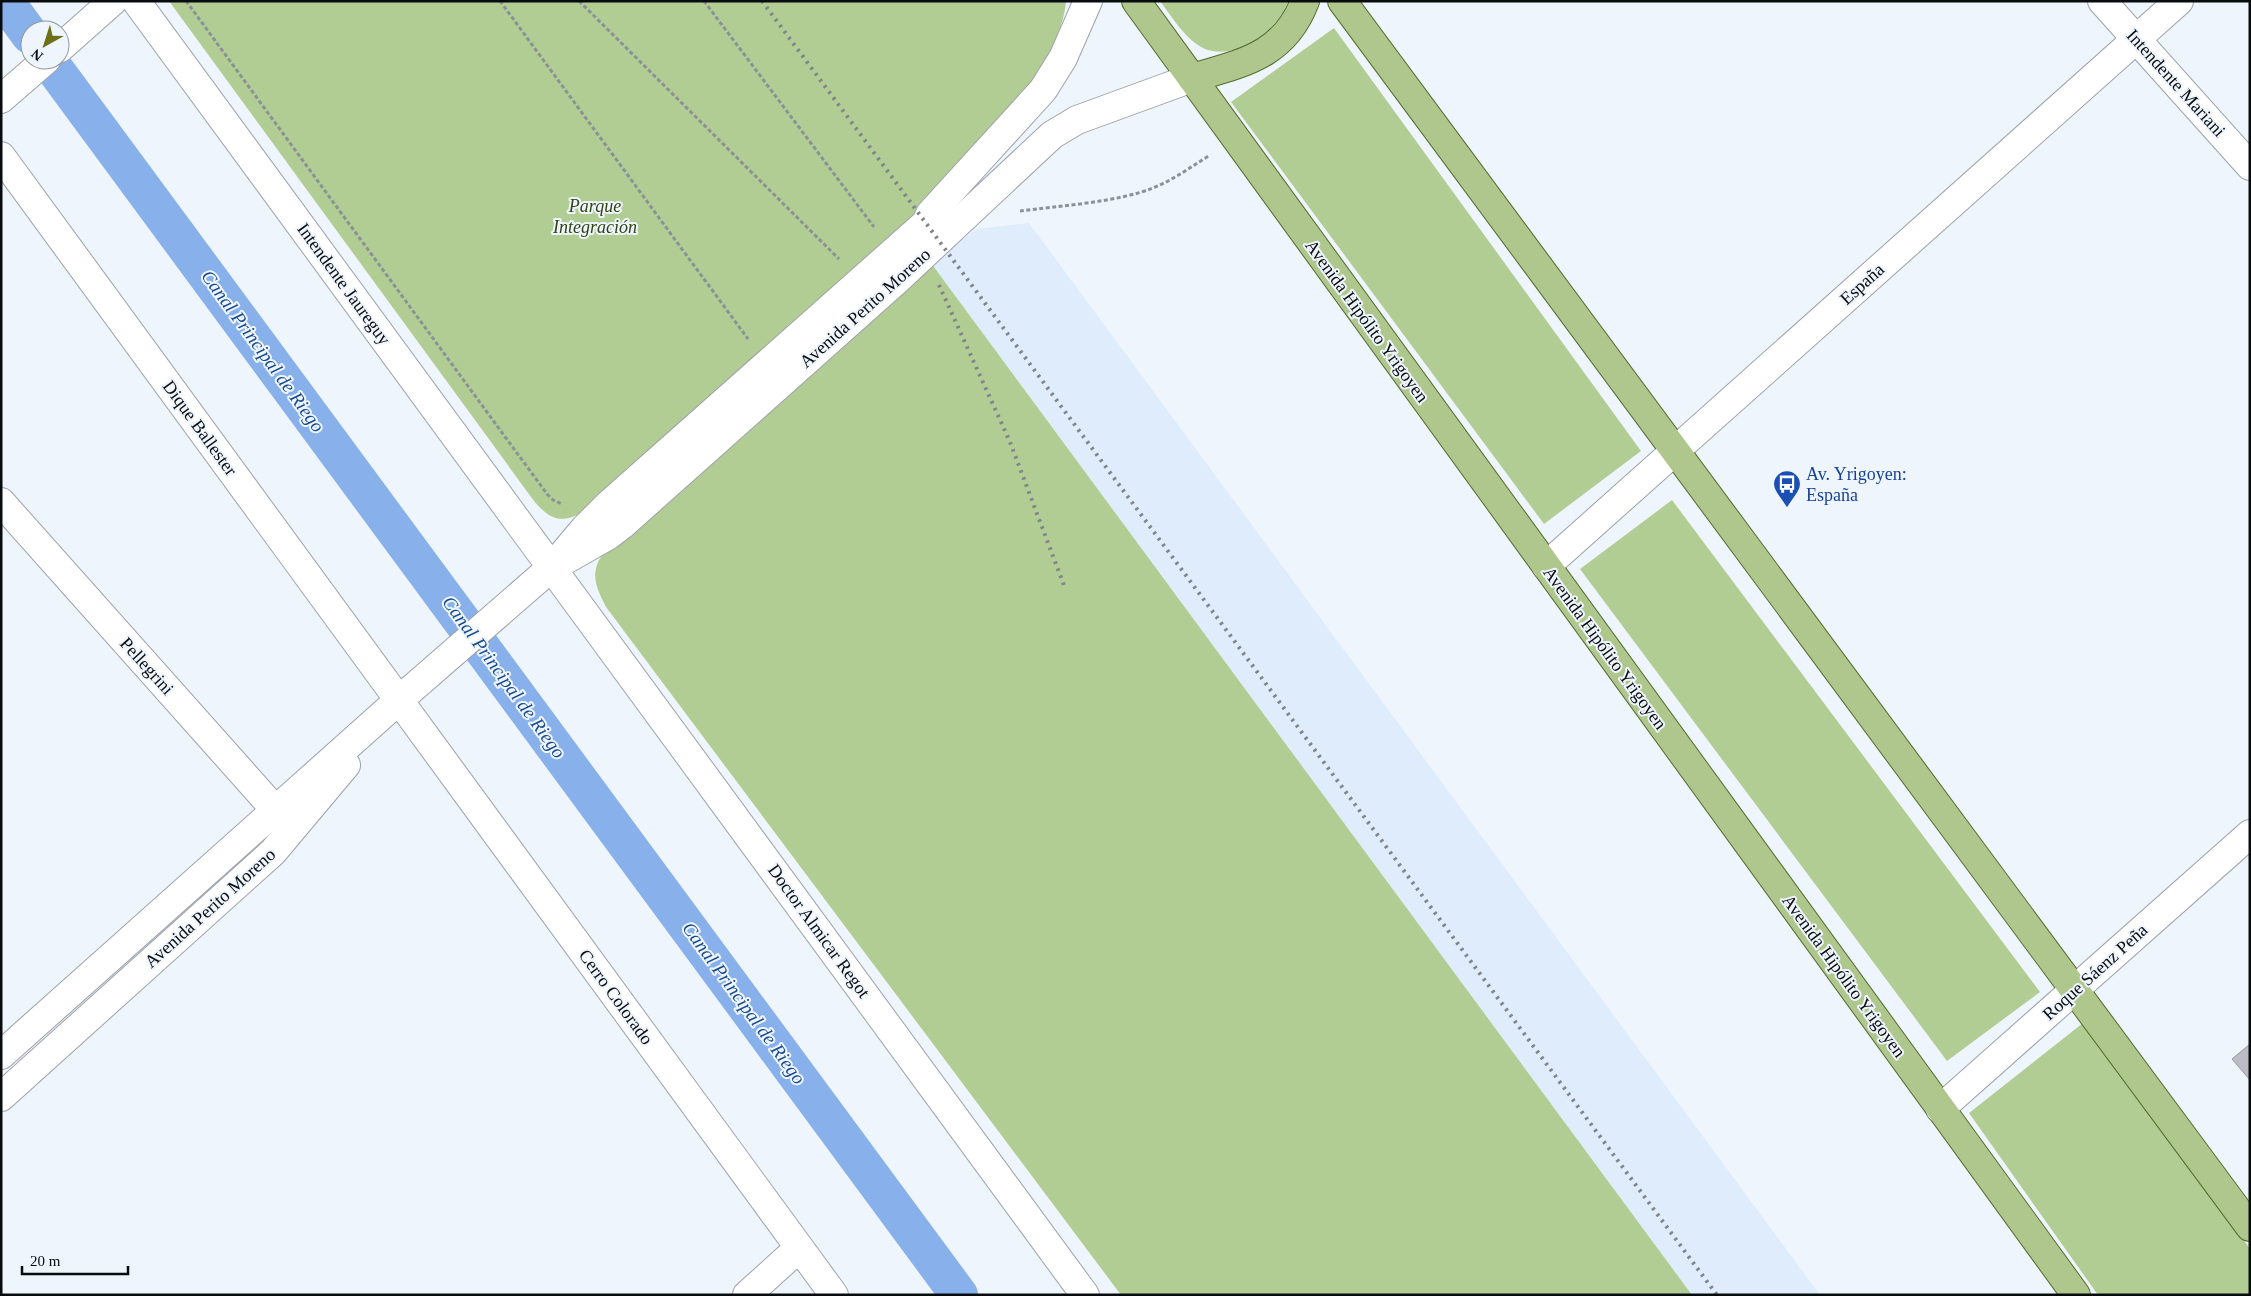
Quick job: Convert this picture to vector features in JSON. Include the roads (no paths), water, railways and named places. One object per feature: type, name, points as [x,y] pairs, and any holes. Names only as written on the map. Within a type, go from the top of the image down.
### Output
[{"type":"main road","name":"Avenida Hipólito Yrigoyen","points":[[1136,1],[2076,1295]]},
{"type":"main road","points":[[1192,78],[1242,63],[1276,45],[1294,24],[1305,1]]},
{"type":"main road","points":[[1342,1],[2250,1227]]},
{"type":"street","points":[[70,39],[113,1]]},
{"type":"street","name":"Intendente Jaureguy","points":[[136,1],[552,567]]},
{"type":"street","name":"Avenida Perito Moreno","points":[[1,1055],[399,700],[552,567],[585,528],[608,505],[926,223],[1043,90],[1063,58],[1088,1]]},
{"type":"street","name":"Intendente Mariani","points":[[2102,1],[2250,166]]},
{"type":"street","name":"España","points":[[1546,566],[2180,1]]},
{"type":"street","points":[[1,99],[34,70]]},
{"type":"street","name":"Avenida Perito Moreno","points":[[552,567],[622,525],[898,279],[1052,134],[1077,120],[1192,78]]},
{"type":"street","name":"Dique Ballester","points":[[1,156],[399,700]]},
{"type":"street","name":"Pellegrini","points":[[1,502],[293,830]]},
{"type":"street","name":"Doctor Almicar Regot","points":[[552,567],[1086,1295]]},
{"type":"street","name":"Avenida Perito Moreno","points":[[1,1097],[272,852],[293,830],[399,700]]},
{"type":"street","name":"Cerro Colorado","points":[[399,700],[834,1295]]},
{"type":"street","name":"Roque Sáenz Peña","points":[[1940,1108],[2250,834]]},
{"type":"street","points":[[747,1295],[799,1248]]},
{"type":"waterway","name":"Canal Principal de Riego","points":[[5,1],[20,21]]},
{"type":"waterway","name":"Canal Principal de Riego","points":[[55,70],[959,1295]]},
{"type":"railway","points":[[762,1],[1717,1295]]},
{"type":"railway","points":[[939,285],[1010,442],[1065,588]]},
{"type":"place","name":"Av. Yrigoyen: España","points":[[1787,508]]},
{"type":"park label","name":"Parque Integración","points":[[595,216]]}]
